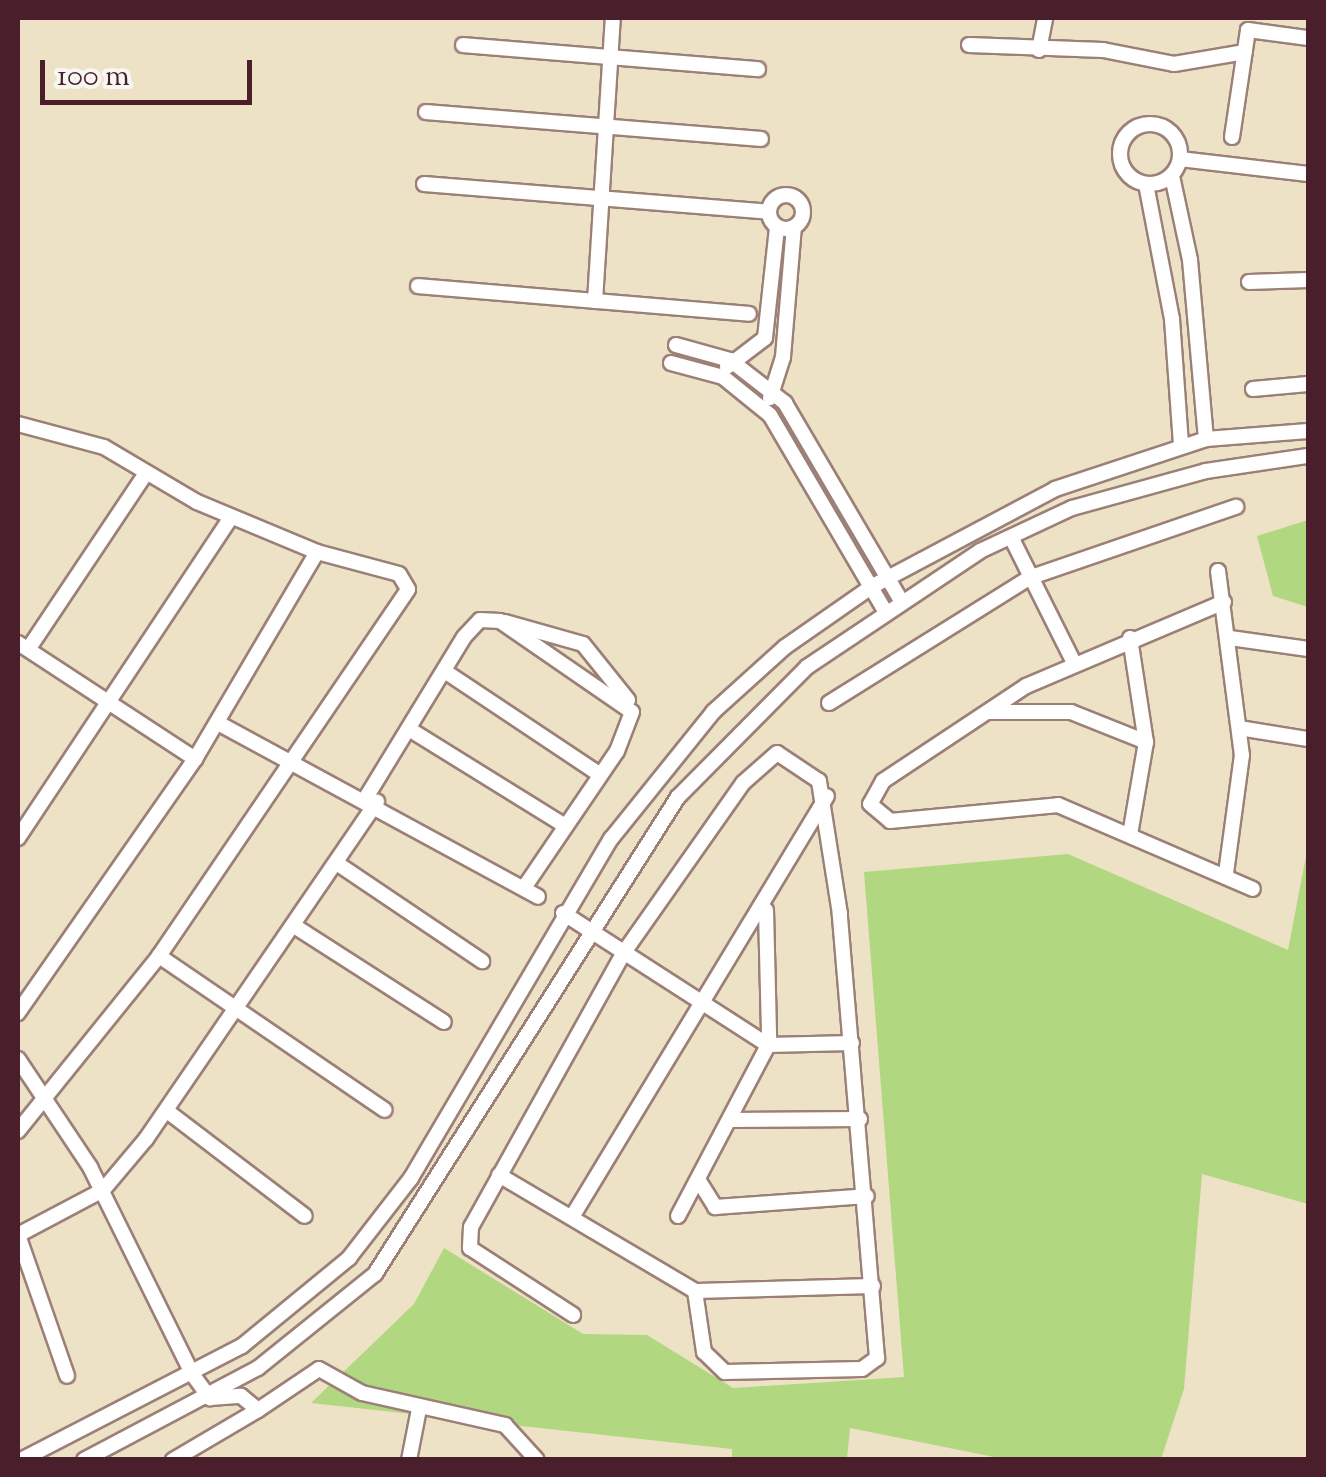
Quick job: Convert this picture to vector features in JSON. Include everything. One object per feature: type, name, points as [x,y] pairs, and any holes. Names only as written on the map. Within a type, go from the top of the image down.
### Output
[{"type":"street","points":[[595,301],[613,18]]},
{"type":"street","points":[[1039,50],[1045,18]]},
{"type":"street","points":[[1232,137],[1245,52],[1254,26],[1308,38]]},
{"type":"street","points":[[463,45],[758,68]]},
{"type":"street","points":[[969,45],[1174,64],[1245,52]]},
{"type":"street","points":[[426,112],[761,139]]},
{"type":"street","points":[[1180,160],[1164,128],[1129,133],[1124,168],[1146,184],[1172,319],[1181,446]]},
{"type":"street","points":[[1180,160],[1308,174]]},
{"type":"street","points":[[1180,160],[1172,176],[1196,317],[1206,440]]},
{"type":"street","points":[[1146,184],[1172,176]]},
{"type":"street","points":[[424,184],[769,212]]},
{"type":"street","points":[[762,406],[775,394],[794,228],[803,213],[795,198],[778,198],[769,212]]},
{"type":"street","points":[[722,377],[730,360],[765,338],[776,227],[769,212]]},
{"type":"street","points":[[776,227],[794,228]]},
{"type":"street","points":[[1249,282],[1308,280]]},
{"type":"street","points":[[418,286],[749,314]]},
{"type":"street","points":[[1172,319],[1196,317]]},
{"type":"street","points":[[676,345],[730,360],[775,394],[900,599]]},
{"type":"street","points":[[672,362],[722,377],[762,406],[884,609]]},
{"type":"street","points":[[1253,390],[1308,384]]},
{"type":"street","points":[[18,424],[104,447],[232,517],[318,552],[399,574],[408,589],[160,956],[18,1131]]},
{"type":"street","points":[[22,1460],[193,1375],[288,1313],[383,1221],[562,913],[713,712],[871,586],[1055,489],[1206,440],[1308,430]]},
{"type":"street","points":[[1257,433],[1262,461]]},
{"type":"street","points":[[84,1460],[210,1398],[375,1274],[586,931],[678,797],[738,730],[884,609],[1011,537],[1072,508],[1262,461],[1308,456]]},
{"type":"street","points":[[146,472],[23,645],[195,759]]},
{"type":"street","points":[[828,703],[1031,578],[1236,508]]},
{"type":"street","points":[[18,838],[111,704],[232,517]]},
{"type":"street","points":[[1011,537],[1074,663]]},
{"type":"street","points":[[18,1013],[195,759],[318,552]]},
{"type":"street","points":[[1218,571],[1230,638],[1239,728],[1226,873]]},
{"type":"street","points":[[1224,602],[1074,663],[986,712],[883,781],[870,800],[877,818],[1058,805],[1226,873],[1253,889]]},
{"type":"street","points":[[67,1376],[18,1235],[102,1190],[167,1111],[299,929],[409,729],[480,620],[500,621],[583,644],[629,702],[632,725],[596,772],[524,888]]},
{"type":"street","points":[[500,621],[629,702]]},
{"type":"street","points":[[1130,638],[1146,742],[1130,835]]},
{"type":"street","points":[[1230,638],[1308,649]]},
{"type":"street","points":[[446,672],[596,772]]},
{"type":"street","points":[[986,712],[1071,712],[1146,742]]},
{"type":"street","points":[[218,723],[294,757],[372,799],[538,897]]},
{"type":"street","points":[[1239,728],[1308,739]]},
{"type":"street","points":[[409,729],[562,824]]},
{"type":"street","points":[[573,1315],[470,1248],[471,1227],[623,954],[766,758],[784,756],[827,796],[860,1118],[873,1286],[871,1364],[725,1372],[704,1352],[694,1291]]},
{"type":"street","points":[[572,1217],[766,910],[827,796]]},
{"type":"street","points":[[338,864],[482,960]]},
{"type":"street","points":[[678,1216],[768,1041],[766,910]]},
{"type":"street","points":[[562,913],[768,1041],[852,1043]]},
{"type":"street","points":[[299,929],[444,1022]]},
{"type":"street","points":[[160,956],[239,1015],[386,1110]]},
{"type":"street","points":[[18,1059],[48,1095],[102,1190],[193,1375],[210,1398]]},
{"type":"street","points":[[167,1111],[305,1216]]},
{"type":"street","points":[[730,1120],[860,1118]]},
{"type":"street","points":[[500,1175],[694,1291],[873,1286]]},
{"type":"street","points":[[698,1181],[715,1208],[866,1196]]},
{"type":"street","points":[[173,1460],[258,1410],[319,1368],[419,1409],[505,1425],[537,1460]]},
{"type":"street","points":[[210,1398],[241,1396],[258,1410]]},
{"type":"street","points":[[409,1460],[419,1409]]},
{"type":"green space","points":[[1308,520],[1308,607],[1273,596],[1257,536]]},
{"type":"green space","points":[[1308,846],[1308,1204],[1202,1174],[1184,1389],[1161,1459],[1004,1459],[850,1428],[847,1459],[732,1459],[732,1449],[311,1403],[414,1304],[444,1248],[583,1334],[647,1335],[733,1388],[904,1377],[864,872],[1068,854],[1288,950]]}]
